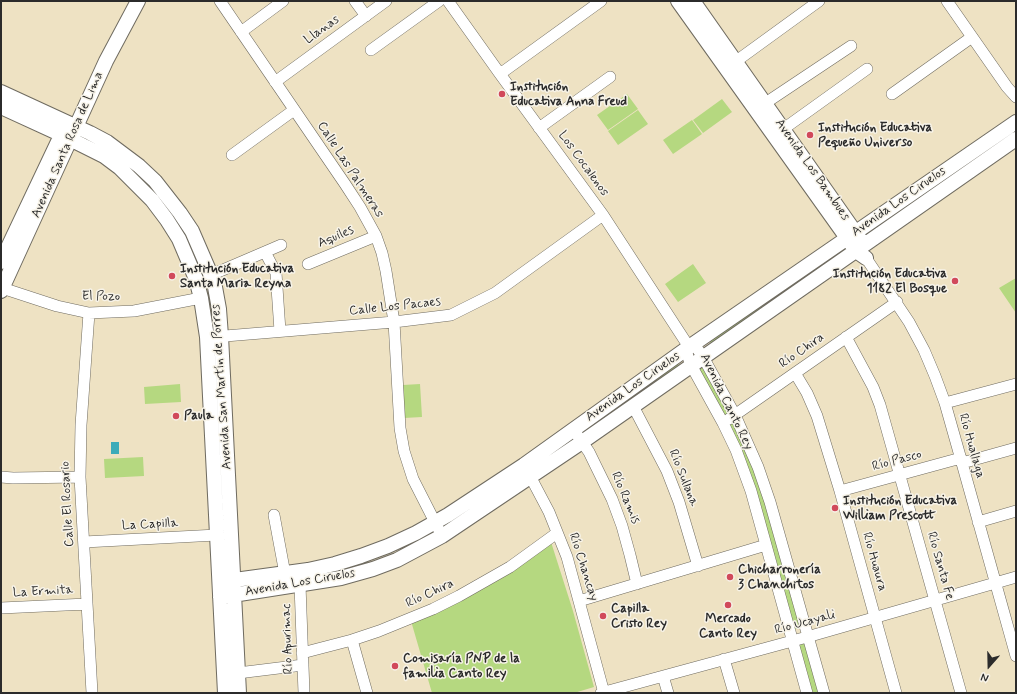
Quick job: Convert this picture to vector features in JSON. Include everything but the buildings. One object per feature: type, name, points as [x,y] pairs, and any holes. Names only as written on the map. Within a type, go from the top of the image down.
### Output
[{"type":"main road","name":"Avenida Santa Rosa de Lima","points":[[2,290],[69,131],[97,56],[128,1]]},
{"type":"main road","name":"Avenida Santa Rosa de Lima","points":[[1,262],[138,1]]},
{"type":"main road","name":"Avenida Los Bambues","points":[[678,1],[760,107],[862,251]]},
{"type":"main road","name":"Avenida Los Bambues","points":[[692,1],[735,62],[760,107],[782,130],[851,235]]},
{"type":"main road","name":"Avenida San Martín de Porres","points":[[1,92],[69,131],[104,156],[136,183],[156,205],[179,239],[196,279],[201,298],[207,337],[216,371]]},
{"type":"main road","name":"Avenida San Martín de Porres","points":[[1,107],[69,131],[107,142],[124,155],[155,181],[168,196],[192,231],[211,275],[219,309],[221,336],[216,371],[226,581],[238,673],[239,693]]},
{"type":"main road","name":"Avenida Los Ciruelos","points":[[226,581],[285,574],[335,564],[388,546],[435,522],[524,465],[573,428],[689,347],[1016,122]]},
{"type":"main road","name":"Avenida Los Ciruelos","points":[[227,596],[341,578],[373,569],[419,549],[442,536],[582,442],[703,357],[862,251],[1016,139]]},
{"type":"main road","points":[[156,205],[168,196]]},
{"type":"main road","points":[[179,239],[192,231]]},
{"type":"main road","name":"Avenida San Martín de Porres","points":[[220,443],[217,535],[226,581]]},
{"type":"main road","name":"Avenida San Martín de Porres","points":[[225,693],[227,596]]},
{"type":"street","name":"Calle Las Palmeras","points":[[220,1],[345,184],[376,236],[386,271],[394,322],[400,428],[404,451],[413,479],[442,536]]},
{"type":"street","points":[[241,32],[284,1]]},
{"type":"street","points":[[355,1],[366,16]]},
{"type":"street","name":"Llanas","points":[[275,82],[386,1]]},
{"type":"street","points":[[371,50],[440,1]]},
{"type":"street","name":"Los Cocalenos","points":[[448,1],[602,215],[689,347]]},
{"type":"street","points":[[500,74],[601,1]]},
{"type":"street","points":[[735,62],[819,1]]},
{"type":"street","points":[[947,1],[1007,87],[1016,97]]},
{"type":"street","points":[[892,94],[972,37]]},
{"type":"street","points":[[760,107],[852,46]]},
{"type":"street","points":[[782,130],[867,69]]},
{"type":"street","points":[[539,128],[610,78]]},
{"type":"street","points":[[232,155],[294,110]]},
{"type":"street","name":"Calle Los Pacaes","points":[[207,337],[394,322],[451,315],[495,293],[602,215]]},
{"type":"street","name":"Aquiles","points":[[308,264],[376,236]]},
{"type":"street","points":[[211,275],[282,245]]},
{"type":"street","name":"Río Huallaga","points":[[862,251],[909,322],[924,350],[945,403],[978,522],[1014,641],[1016,656]]},
{"type":"street","points":[[265,252],[276,273],[280,331]]},
{"type":"street","name":"El Pozo","points":[[2,290],[57,306],[89,313],[134,311],[201,298]]},
{"type":"street","name":"Río Chira","points":[[723,423],[897,302]]},
{"type":"street","name":"Calle El Rosario","points":[[89,313],[80,425],[80,477],[92,693]]},
{"type":"street","name":"Río Santa Fe","points":[[846,337],[873,387],[900,474],[961,693]]},
{"type":"street","name":"Avenida Canto Rey","points":[[808,693],[745,475],[723,423],[691,366],[687,354],[689,347],[696,347],[703,357],[735,415],[758,467],[770,502],[824,693]]},
{"type":"street","name":"Río Huaura","points":[[795,373],[818,416],[896,693]]},
{"type":"street","points":[[945,403],[1016,384]]},
{"type":"street","name":"Río Sullana","points":[[633,406],[667,471],[679,502],[698,566]]},
{"type":"street","name":"Río Ramis","points":[[573,428],[612,499],[624,533],[637,584]]},
{"type":"street","name":"Río Pasco","points":[[840,491],[900,474],[1016,448]]},
{"type":"street","name":"Río Chancay","points":[[530,476],[549,512],[567,557],[603,693]]},
{"type":"street","points":[[1,477],[80,477]]},
{"type":"street","points":[[978,522],[1016,511]]},
{"type":"street","points":[[274,515],[285,574]]},
{"type":"street","name":"Río Chira","points":[[238,673],[302,659],[407,620],[460,596],[510,566],[558,533]]},
{"type":"street","name":"La Capilla","points":[[84,542],[217,535]]},
{"type":"street","points":[[579,601],[766,545]]},
{"type":"street","name":"Río Ucayali","points":[[603,693],[807,637],[1016,577]]},
{"type":"street","name":"Río Apurimac","points":[[300,585],[304,693]]},
{"type":"street","name":"La Ermita","points":[[1,608],[87,604]]},
{"type":"street","points":[[352,640],[367,693]]},
{"type":"street","points":[[724,659],[734,693]]},
{"type":"street","points":[[664,676],[668,693]]},
{"type":"green space","points":[[627,94],[638,109],[608,130],[597,115]]},
{"type":"green space","points":[[722,99],[732,112],[703,133],[693,120]]},
{"type":"green space","points":[[638,110],[648,124],[618,145],[608,131]]},
{"type":"green space","points":[[692,120],[702,134],[673,154],[663,140]]},
{"type":"green space","points":[[841,246],[846,252],[712,345],[708,339]]},
{"type":"green space","points":[[693,264],[706,283],[678,302],[665,284]]},
{"type":"green space","points":[[1016,278],[1016,313],[999,288]]},
{"type":"green space","points":[[676,361],[680,367],[586,433],[582,427]]},
{"type":"green space","points":[[701,363],[730,412],[725,417],[697,369]]},
{"type":"green space","points":[[180,384],[181,402],[145,404],[144,387]]},
{"type":"green space","points":[[420,384],[422,417],[404,418],[403,385]]},
{"type":"green space","points":[[734,422],[760,479],[801,628],[798,629],[795,629],[729,423]]},
{"type":"green space","points":[[143,457],[144,476],[105,478],[104,459]]},
{"type":"green space","points":[[551,542],[573,611],[594,687],[574,693],[432,693],[411,621]]},
{"type":"green space","points":[[805,641],[821,693],[811,693],[798,647],[800,642]]},
{"type":"water","points":[[111,442],[119,442],[119,454],[111,454]]},
{"type":"place","name":"Institución Educativa Anna Freud","points":[[502,94]]},
{"type":"place","name":"Institución Educativa Pequeño Universo","points":[[810,135]]},
{"type":"place","name":"Institución Educativa Santa Maria Reyna","points":[[172,276]]},
{"type":"place","name":"Institución Educativa 1182 El Bosque","points":[[955,281]]},
{"type":"place","name":"Paula","points":[[176,416]]},
{"type":"place","name":"Institución Educativa William Prescott","points":[[835,508]]},
{"type":"place","name":"Chicharronería 3 Chanchitos","points":[[730,577]]},
{"type":"place","name":"Mercado Canto Rey","points":[[728,605]]},
{"type":"place","name":"Capilla Cristo Rey","points":[[603,616]]},
{"type":"place","name":"Comisaría PNP de la familia Canto Rey","points":[[395,666]]}]
